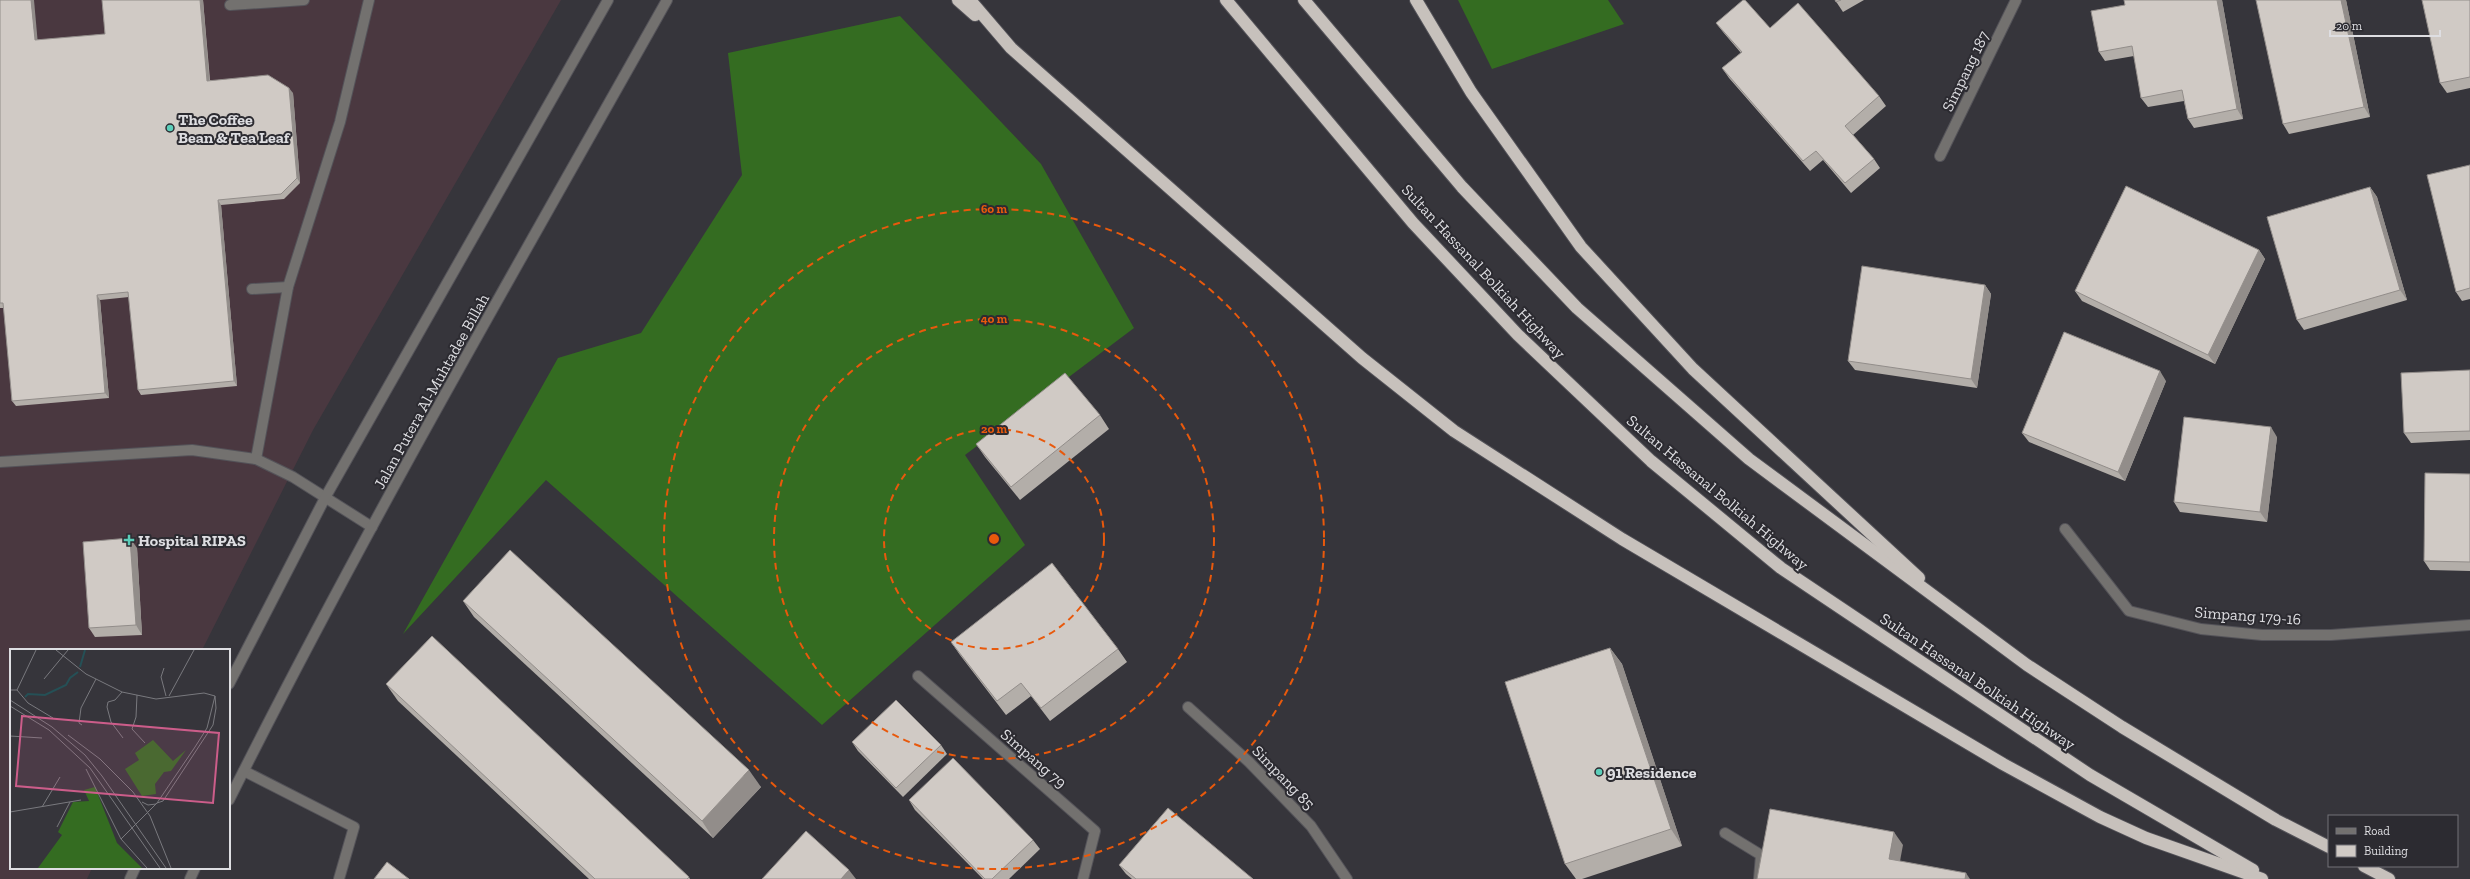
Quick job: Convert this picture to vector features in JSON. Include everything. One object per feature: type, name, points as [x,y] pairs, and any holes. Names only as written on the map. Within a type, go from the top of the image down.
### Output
[{"type":"highway","points":[[958,0],[1362,358],[1460,435],[1622,539],[2003,764],[2100,816],[2146,838],[2262,879]]},
{"type":"highway","points":[[970,0],[1011,48]]},
{"type":"highway","name":"Sultan Hassanal Bolkiah Highway","points":[[1226,0],[1413,223],[1518,335],[1652,461],[1781,568],[1928,668],[2090,775],[2268,879]]},
{"type":"highway","points":[[1304,0],[1462,187],[1577,308],[1749,459],[2027,665],[2122,727],[2276,820],[2328,847]]},
{"type":"highway","points":[[1416,0],[1470,92],[1581,247],[1693,369],[1967,622]]},
{"type":"highway","points":[[2366,867],[2389,879]]},
{"type":"street","points":[[230,5],[304,0]]},
{"type":"street","points":[[256,459],[288,287],[340,122],[369,0]]},
{"type":"street","points":[[230,682],[326,496],[608,0]]},
{"type":"street","name":"Jalan Putera Al-Muhtadee Billah","points":[[230,798],[293,674],[372,527],[667,0]]},
{"type":"street","name":"Simpang 187","points":[[1940,156],[2016,0]]},
{"type":"street","points":[[252,289],[288,287]]},
{"type":"street","points":[[0,462],[192,450],[256,459],[326,496],[372,527]]},
{"type":"street","name":"Simpang 179-16","points":[[2065,529],[2129,611],[2201,629],[2262,635],[2331,635],[2470,625]]},
{"type":"street","name":"Simpang 79","points":[[918,676],[1095,831],[1083,879]]},
{"type":"street","name":"Simpang 85","points":[[1188,707],[1249,762],[1311,826],[1347,879]]},
{"type":"street","points":[[244,771],[354,827],[339,879]]},
{"type":"street","points":[[1725,833],[1761,855],[1759,879]]},
{"type":"street","points":[[130,879],[135,869]]},
{"type":"street","points":[[190,879],[195,869]]},
{"type":"shaded area","name":"Hospital RIPAS","points":[[0,0],[561,0],[313,430],[203,649],[10,649],[10,869],[92,869],[87,879],[0,879]]},
{"type":"green space","points":[[1458,0],[1608,0],[1624,24],[1492,69]]},
{"type":"green space","points":[[900,16],[1041,164],[1134,328],[965,455],[1025,545],[822,725],[546,480],[403,634],[558,358],[641,333],[742,175],[728,53]]},
{"type":"building","points":[[0,0],[31,0],[35,40],[105,34],[102,0],[200,0],[207,81],[268,75],[289,88],[297,178],[281,194],[218,200],[234,381],[138,390],[128,292],[97,295],[105,393],[12,401],[3,303],[0,303]]},
{"type":"building","points":[[1743,0],[1745,0],[1770,28],[1798,3],[1879,96],[1845,126],[1874,159],[1845,183],[1816,151],[1803,161],[1722,68],[1742,52],[1716,23]]},
{"type":"building","points":[[2124,0],[2217,0],[2237,109],[2188,119],[2182,90],[2141,98],[2132,46],[2099,52],[2091,11],[2125,5]]},
{"type":"building","points":[[2256,0],[2341,0],[2364,107],[2283,124]]},
{"type":"building","points":[[2422,0],[2470,0],[2470,77],[2440,83]]},
{"type":"building","points":[[2470,165],[2470,288],[2456,292],[2427,175]]},
{"type":"building","points":[[2126,186],[2259,250],[2208,355],[2075,291]]},
{"type":"building","points":[[2370,187],[2400,290],[2297,320],[2267,217]]},
{"type":"building","points":[[1862,266],[1985,285],[1971,379],[1848,361]]},
{"type":"building","points":[[2064,332],[2160,371],[2118,472],[2022,433]]},
{"type":"building","points":[[2470,370],[2470,431],[2404,433],[2401,373]]},
{"type":"building","points":[[1065,373],[1100,415],[1011,487],[976,444]]},
{"type":"building","points":[[2184,417],[2271,427],[2260,512],[2174,502]]},
{"type":"building","points":[[2425,473],[2470,474],[2470,562],[2424,561]]},
{"type":"building","points":[[130,538],[136,625],[89,628],[83,542]]},
{"type":"building","points":[[510,550],[749,770],[702,821],[463,601]]},
{"type":"building","points":[[1052,563],[1118,649],[1041,708],[1021,683],[997,701],[951,642]]},
{"type":"building","points":[[432,636],[689,877],[687,879],[595,879],[386,684]]},
{"type":"building","name":"91 Residence","points":[[1610,648],[1671,829],[1565,864],[1505,682]]},
{"type":"building","points":[[896,700],[941,745],[896,788],[852,742]]},
{"type":"building","points":[[953,758],[1033,840],[992,879],[985,879],[909,800]]},
{"type":"building","points":[[1168,808],[1253,879],[1136,879],[1119,865]]},
{"type":"building","points":[[1770,809],[1894,832],[1889,859],[1966,873],[1965,879],[1757,879]]},
{"type":"building","points":[[806,831],[849,870],[841,879],[762,879]]},
{"type":"building","points":[[387,862],[409,879],[374,879]]},
{"type":"place","name":"The Coffee Bean & Tea Leaf","points":[[170,128]]},
{"type":"place","name":"Hospital RIPAS","points":[[129,540]]},
{"type":"place","name":"91 Residence","points":[[1599,772]]}]
